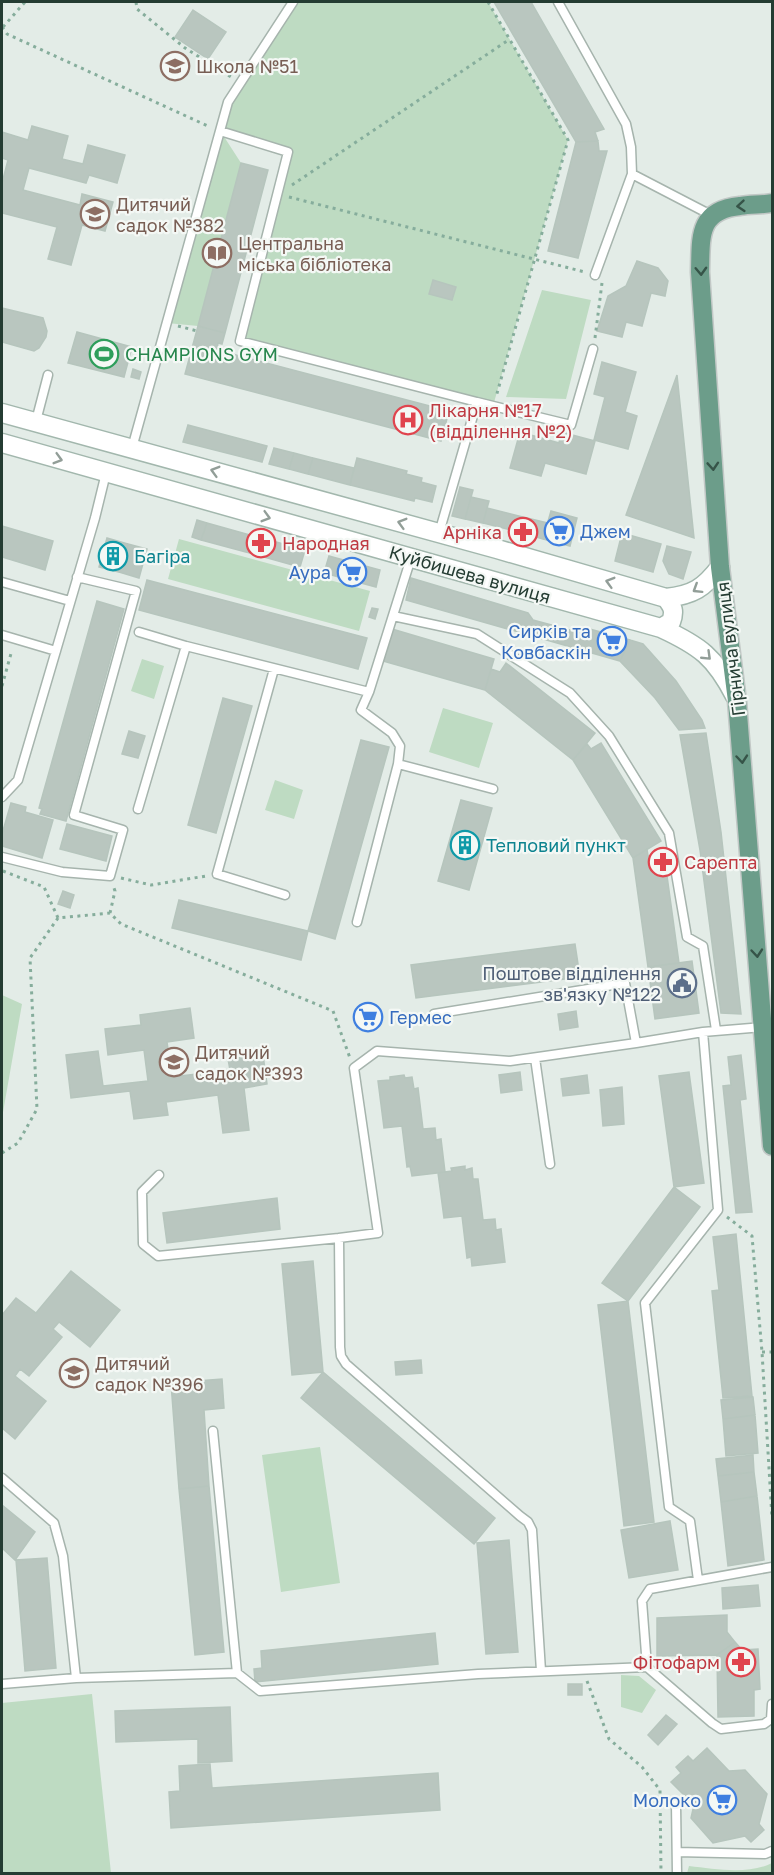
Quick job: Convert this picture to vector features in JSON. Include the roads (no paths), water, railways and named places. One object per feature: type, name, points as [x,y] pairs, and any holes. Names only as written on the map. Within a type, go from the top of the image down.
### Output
[{"type":"main road","points":[[711,215],[726,207],[772,204]]},
{"type":"main road","name":"Гірнича вулиця","points":[[711,215],[703,228],[700,240],[700,272],[720,567],[737,701],[772,1146]]},
{"type":"main road","name":"Куйбишева вулиця","points":[[2,413],[666,598],[684,596],[698,590],[720,567]]},
{"type":"main road","name":"Куйбишева вулиця","points":[[2,443],[661,628],[685,639],[704,653],[724,674],[737,701]]},
{"type":"main road","points":[[661,628],[671,622],[674,615],[674,608],[666,598]]},
{"type":"lane","points":[[132,448],[228,102],[293,2]]},
{"type":"lane","points":[[558,2],[626,124],[631,147],[632,174],[595,275]]},
{"type":"lane","points":[[220,131],[288,152],[240,341],[571,425],[593,349]]},
{"type":"lane","points":[[632,174],[711,215]]},
{"type":"lane","points":[[36,421],[48,375]]},
{"type":"lane","points":[[439,533],[477,402]]},
{"type":"lane","points":[[2,797],[18,780],[106,472]]},
{"type":"lane","points":[[357,922],[398,764],[400,746],[392,733],[361,710],[369,692],[411,558]]},
{"type":"lane","points":[[2,857],[63,873],[110,876],[123,830],[74,815],[136,591],[77,577]]},
{"type":"lane","points":[[2,582],[70,601]]},
{"type":"lane","points":[[393,616],[477,634],[570,693],[609,736],[669,833],[687,936],[703,946],[716,1030]]},
{"type":"lane","points":[[139,632],[369,692]]},
{"type":"lane","points":[[2,635],[56,651]]},
{"type":"lane","points":[[138,808],[186,646]]},
{"type":"lane","points":[[274,669],[217,874],[285,895]]},
{"type":"lane","points":[[398,764],[494,789]]},
{"type":"lane","points":[[434,1014],[625,983],[636,1043]]},
{"type":"lane","points":[[159,1175],[142,1192],[143,1244],[158,1256],[378,1233],[354,1068],[377,1051],[510,1061],[716,1030],[763,1027]]},
{"type":"lane","points":[[698,1580],[690,1521],[669,1507],[645,1303],[718,1210],[703,1032]]},
{"type":"lane","points":[[535,1058],[550,1164]]},
{"type":"lane","points":[[339,1238],[340,1347],[341,1356],[346,1364],[528,1522],[532,1530],[542,1671]]},
{"type":"lane","points":[[213,1431],[237,1673]]},
{"type":"lane","points":[[2,1478],[54,1524],[63,1556],[76,1678]]},
{"type":"lane","points":[[647,1667],[642,1601],[650,1589],[772,1567]]},
{"type":"lane","points":[[2,1684],[76,1678],[237,1673],[260,1691],[478,1674],[647,1667],[721,1729],[764,1724],[771,1719],[772,1704]]},
{"type":"lane","points":[[676,1804],[677,1874]]},
{"type":"lane","points":[[676,1852],[765,1854],[772,1851]]},
{"type":"place","name":"Школа №51","points":[[175,66]]},
{"type":"place","name":"Дитячий садок №382","points":[[95,214]]},
{"type":"place","name":"Центральна міська бібліотека","points":[[217,253]]},
{"type":"place","name":"CHAMPIONS GYM","points":[[104,354]]},
{"type":"place","name":"Лікарня №17 (відділення №2)","points":[[408,420]]},
{"type":"place","name":"Джем","points":[[559,531]]},
{"type":"place","name":"Арніка","points":[[523,532]]},
{"type":"place","name":"Народная","points":[[261,543]]},
{"type":"place","name":"Багіра","points":[[113,556]]},
{"type":"place","name":"Аура","points":[[352,572]]},
{"type":"place","name":"Сирків та Ковбаскін","points":[[612,641]]},
{"type":"place","name":"Тепловий пункт","points":[[465,845]]},
{"type":"place","name":"Сарепта","points":[[663,862]]},
{"type":"place","name":"Поштове відділення зв'язку №122","points":[[682,983]]},
{"type":"place","name":"Гермес","points":[[368,1017]]},
{"type":"place","name":"Дитячий садок №393","points":[[174,1062]]},
{"type":"place","name":"Дитячий садок №396","points":[[74,1373]]},
{"type":"place","name":"Фітофарм","points":[[741,1662]]},
{"type":"place","name":"Молоко","points":[[722,1800]]}]
